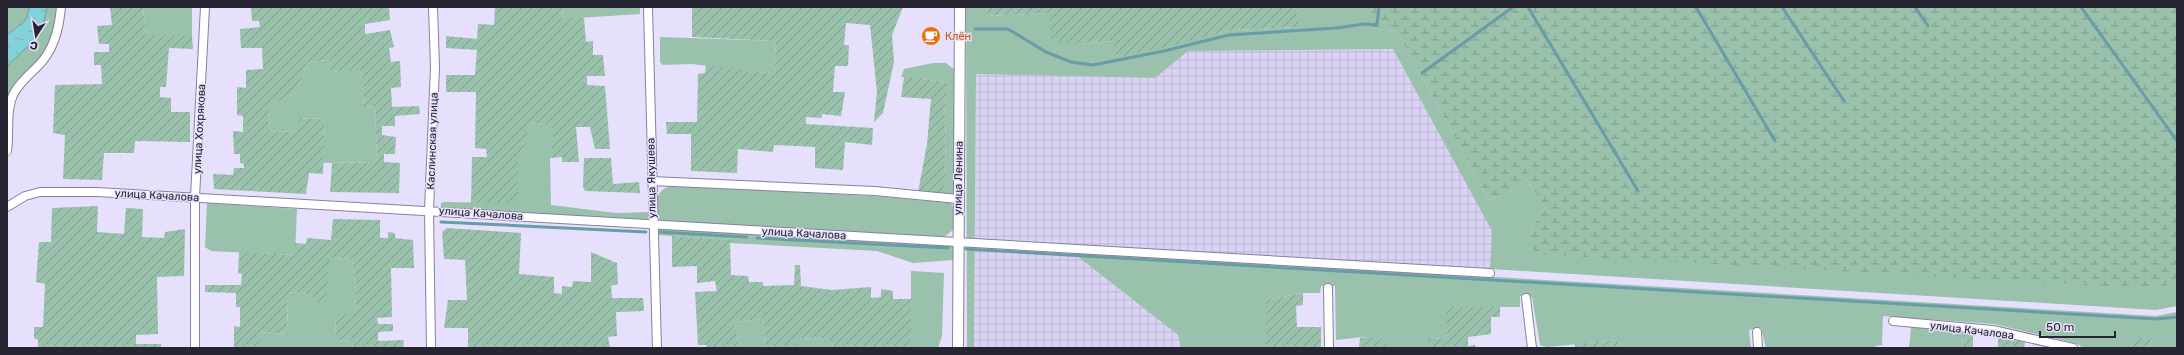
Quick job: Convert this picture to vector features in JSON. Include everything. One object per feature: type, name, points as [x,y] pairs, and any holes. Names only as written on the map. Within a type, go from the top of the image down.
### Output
[{"type":"street","points":[[7,151],[9,110],[14,94],[24,78],[39,65],[53,46],[60,22],[61,7]]},
{"type":"street","name":"улица Хохрякова","points":[[195,348],[196,197],[205,7]]},
{"type":"street","name":"Каслинская улица","points":[[431,348],[429,210],[435,68],[433,7]]},
{"type":"street","name":"улица Якушева","points":[[648,7],[652,224],[657,348]]},
{"type":"street","name":"улица Ленина","points":[[958,348],[957,241],[960,7]]},
{"type":"street","points":[[651,181],[875,191],[958,199]]},
{"type":"street","name":"улица Качалова","points":[[7,207],[25,196],[40,192],[97,192],[429,210],[1490,273]]},
{"type":"street","points":[[1328,288],[1329,348]]},
{"type":"street","points":[[1526,298],[1532,348]]},
{"type":"street","name":"улица Качалова","points":[[1893,321],[1993,330],[2074,348]]},
{"type":"street","points":[[1757,332],[1758,348]]},
{"type":"shaded area","points":[[1393,49],[1493,231],[1490,269],[1073,245],[1072,252],[1178,335],[1181,348],[974,348],[976,74],[1155,78],[1187,51]]},
{"type":"green space","points":[[7,7],[30,7],[25,21],[7,35]]},
{"type":"green space","points":[[47,7],[57,7],[49,46],[39,61],[20,79],[10,93],[7,102],[7,66],[41,34]]},
{"type":"green space","points":[[110,7],[143,7],[146,35],[192,36],[193,49],[169,48],[166,87],[160,87],[160,97],[171,98],[171,112],[190,112],[190,142],[135,141],[134,153],[104,153],[102,180],[63,179],[65,135],[53,133],[55,85],[102,84],[101,65],[94,65],[94,52],[109,52],[109,44],[99,44],[97,26],[112,25]]},
{"type":"green space","points":[[143,7],[192,7],[192,36],[146,36]]},
{"type":"green space","points":[[251,7],[389,7],[390,20],[365,24],[365,34],[390,30],[394,47],[389,48],[391,62],[400,61],[401,87],[391,88],[392,107],[419,106],[420,114],[395,116],[395,126],[382,126],[382,135],[396,137],[395,154],[384,154],[384,162],[400,163],[399,193],[330,192],[332,163],[377,162],[375,107],[364,106],[361,70],[331,72],[329,60],[308,62],[297,93],[270,105],[269,131],[296,132],[298,118],[325,119],[323,174],[309,173],[306,194],[214,189],[213,174],[233,175],[234,168],[244,168],[244,164],[240,163],[240,154],[234,154],[233,131],[243,132],[243,116],[237,115],[237,87],[246,88],[246,70],[263,69],[262,48],[241,48],[240,29],[260,27],[259,21],[252,21]]},
{"type":"green space","points":[[495,7],[563,7],[562,18],[584,18],[586,42],[593,41],[593,55],[603,55],[605,76],[587,76],[587,85],[605,86],[610,149],[595,149],[590,127],[576,127],[579,162],[562,162],[562,157],[550,158],[555,127],[548,128],[545,123],[528,124],[527,143],[518,155],[518,203],[471,203],[472,157],[487,157],[486,149],[475,148],[476,92],[446,92],[446,75],[475,75],[477,50],[446,48],[446,36],[477,39],[478,24],[494,25]]},
{"type":"green space","points":[[563,7],[640,7],[640,14],[562,19]]},
{"type":"green space","points":[[692,7],[903,7],[892,35],[894,62],[883,113],[874,122],[877,92],[870,25],[846,23],[844,45],[849,45],[848,66],[835,66],[833,92],[845,92],[841,116],[822,114],[822,118],[806,117],[806,124],[873,128],[872,145],[845,142],[843,170],[815,168],[815,147],[774,145],[773,152],[738,149],[737,173],[691,171],[691,134],[667,134],[666,122],[697,122],[698,74],[705,73],[706,65],[774,74],[776,41],[692,37]]},
{"type":"green space","points":[[966,7],[987,7],[986,16],[1049,13],[1080,44],[1114,41],[1115,57],[1231,30],[1298,27],[1297,7],[1371,7],[1370,28],[1397,31],[1489,200],[1506,195],[1526,179],[1545,207],[1530,232],[2161,289],[2177,279],[2177,306],[2156,310],[1490,269],[1492,231],[1393,49],[1188,51],[1155,78],[976,74],[974,348],[967,348]]},
{"type":"green space","points":[[987,7],[1297,7],[1299,27],[1231,30],[1115,58],[1113,41],[1080,44],[1051,41],[1049,13],[986,16]]},
{"type":"green space","points":[[1371,7],[2177,7],[2177,279],[2161,289],[1534,254],[1530,232],[1545,207],[1526,179],[1506,195],[1489,200],[1397,31],[1369,28]]},
{"type":"green space","points":[[660,37],[776,41],[774,74],[692,64],[663,65],[660,62]]},
{"type":"green space","points":[[330,60],[331,72],[361,69],[364,106],[375,107],[377,162],[323,163],[325,119],[298,118],[297,132],[269,131],[270,105],[297,93],[308,62]]},
{"type":"green space","points":[[933,63],[946,63],[955,70],[953,195],[945,194],[946,82],[901,77],[904,69]]},
{"type":"green space","points":[[904,77],[946,82],[945,194],[918,192],[927,144],[931,99],[901,97]]},
{"type":"green space","points":[[545,123],[556,127],[550,158],[551,205],[616,213],[649,212],[648,221],[441,208],[441,203],[445,202],[517,203],[518,155],[527,143],[527,124]]},
{"type":"green space","points":[[584,158],[611,158],[613,184],[639,182],[640,193],[585,191],[583,186]]},
{"type":"green space","points":[[670,186],[874,196],[951,203],[953,207],[953,230],[944,237],[661,222],[656,215],[658,197],[665,188]]},
{"type":"green space","points":[[207,203],[297,209],[295,255],[211,251],[205,247]]},
{"type":"green space","points":[[98,206],[97,232],[124,234],[126,208],[143,209],[142,237],[164,238],[165,232],[185,229],[184,276],[157,277],[158,334],[136,335],[136,344],[161,344],[161,348],[38,348],[38,340],[34,338],[34,327],[43,327],[45,284],[36,282],[39,242],[51,242],[52,208]]},
{"type":"green space","points":[[333,219],[380,220],[380,238],[388,238],[388,232],[395,233],[395,238],[413,240],[414,268],[391,268],[392,317],[377,318],[378,324],[393,324],[393,331],[378,332],[378,341],[404,340],[403,348],[354,348],[354,341],[335,340],[336,314],[355,314],[356,289],[352,259],[330,258],[326,302],[314,302],[312,295],[297,292],[288,293],[287,334],[260,332],[259,348],[234,348],[234,326],[240,327],[240,307],[236,307],[236,293],[205,292],[205,285],[241,285],[242,274],[238,273],[239,252],[295,255],[295,243],[306,244],[307,238],[331,240]]},
{"type":"green space","points":[[447,228],[521,233],[519,274],[554,277],[554,293],[562,294],[562,286],[572,287],[573,281],[591,282],[591,252],[617,263],[618,284],[611,286],[612,298],[643,298],[644,311],[616,312],[617,336],[608,337],[610,348],[468,348],[468,328],[444,328],[448,300],[467,300],[465,260],[444,259],[442,232]]},
{"type":"green space","points":[[657,228],[953,244],[953,260],[913,263],[877,251],[730,243],[730,240],[657,235]]},
{"type":"green space","points":[[672,236],[730,240],[731,275],[748,276],[749,282],[763,282],[763,286],[794,285],[795,265],[800,265],[801,286],[832,290],[871,287],[871,298],[881,297],[881,289],[893,291],[893,299],[911,299],[911,348],[835,348],[827,339],[797,338],[796,345],[765,346],[763,319],[735,322],[739,348],[707,348],[706,345],[698,345],[695,292],[717,291],[715,281],[697,283],[697,266],[672,267]]},
{"type":"green space","points":[[1072,252],[2156,316],[2177,312],[2177,348],[2150,348],[2152,340],[2136,340],[2130,348],[2084,348],[2075,343],[1994,324],[1883,316],[1882,345],[1876,346],[1876,348],[1766,348],[1761,328],[1749,330],[1751,348],[1619,348],[1618,340],[1547,347],[1540,345],[1532,297],[1520,296],[1520,307],[1448,307],[1446,338],[1428,339],[1428,348],[1388,348],[1377,339],[1364,337],[1336,340],[1335,286],[1321,286],[1320,293],[1303,293],[1266,300],[1266,348],[1181,348],[1178,335]]},
{"type":"green space","points":[[330,258],[352,259],[356,289],[355,314],[336,315],[335,340],[355,341],[354,348],[259,348],[259,332],[287,334],[288,293],[297,292],[312,295],[314,302]]},
{"type":"green space","points":[[911,271],[944,273],[942,336],[938,348],[911,348]]},
{"type":"green space","points":[[1303,293],[1303,305],[1296,306],[1297,327],[1321,327],[1321,348],[1266,348],[1266,300]]},
{"type":"green space","points":[[1447,307],[1500,307],[1500,317],[1491,317],[1491,334],[1468,337],[1468,346],[1475,345],[1476,348],[1428,348],[1428,339],[1446,338]]},
{"type":"green space","points":[[763,319],[765,346],[797,338],[827,339],[835,348],[739,348],[735,322]]},
{"type":"green space","points":[[1911,327],[1963,332],[1962,348],[1909,348]]},
{"type":"green space","points":[[1963,332],[1973,334],[1973,348],[1962,348]]},
{"type":"green space","points":[[1369,337],[1382,340],[1388,348],[1359,348],[1360,338]]},
{"type":"green space","points":[[1998,337],[2025,342],[2024,348],[1998,348]]},
{"type":"green space","points":[[2145,338],[2152,339],[2150,348],[2130,348],[2136,340]]},
{"type":"green space","points":[[1618,340],[1619,348],[1575,348],[1575,344]]},
{"type":"water","points":[[30,7],[47,7],[41,34],[7,66],[7,35],[25,21]]},
{"type":"waterway","points":[[975,29],[1008,29],[1046,52],[1071,62],[1093,65],[1164,51],[1229,35],[1337,28],[1364,24],[1377,25],[1379,7]]},
{"type":"waterway","points":[[1422,73],[1513,7]]},
{"type":"waterway","points":[[1528,7],[1638,191]]},
{"type":"waterway","points":[[1696,7],[1775,141]]},
{"type":"waterway","points":[[1782,7],[1844,101]]},
{"type":"waterway","points":[[1915,7],[1928,26]]},
{"type":"waterway","points":[[2081,7],[2177,141]]},
{"type":"waterway","points":[[441,222],[646,232]]},
{"type":"waterway","points":[[659,232],[747,237]]},
{"type":"waterway","points":[[757,238],[948,248]]},
{"type":"waterway","points":[[966,249],[2156,319],[2177,317]]},
{"type":"place","name":"Клён","points":[[931,36]]}]
